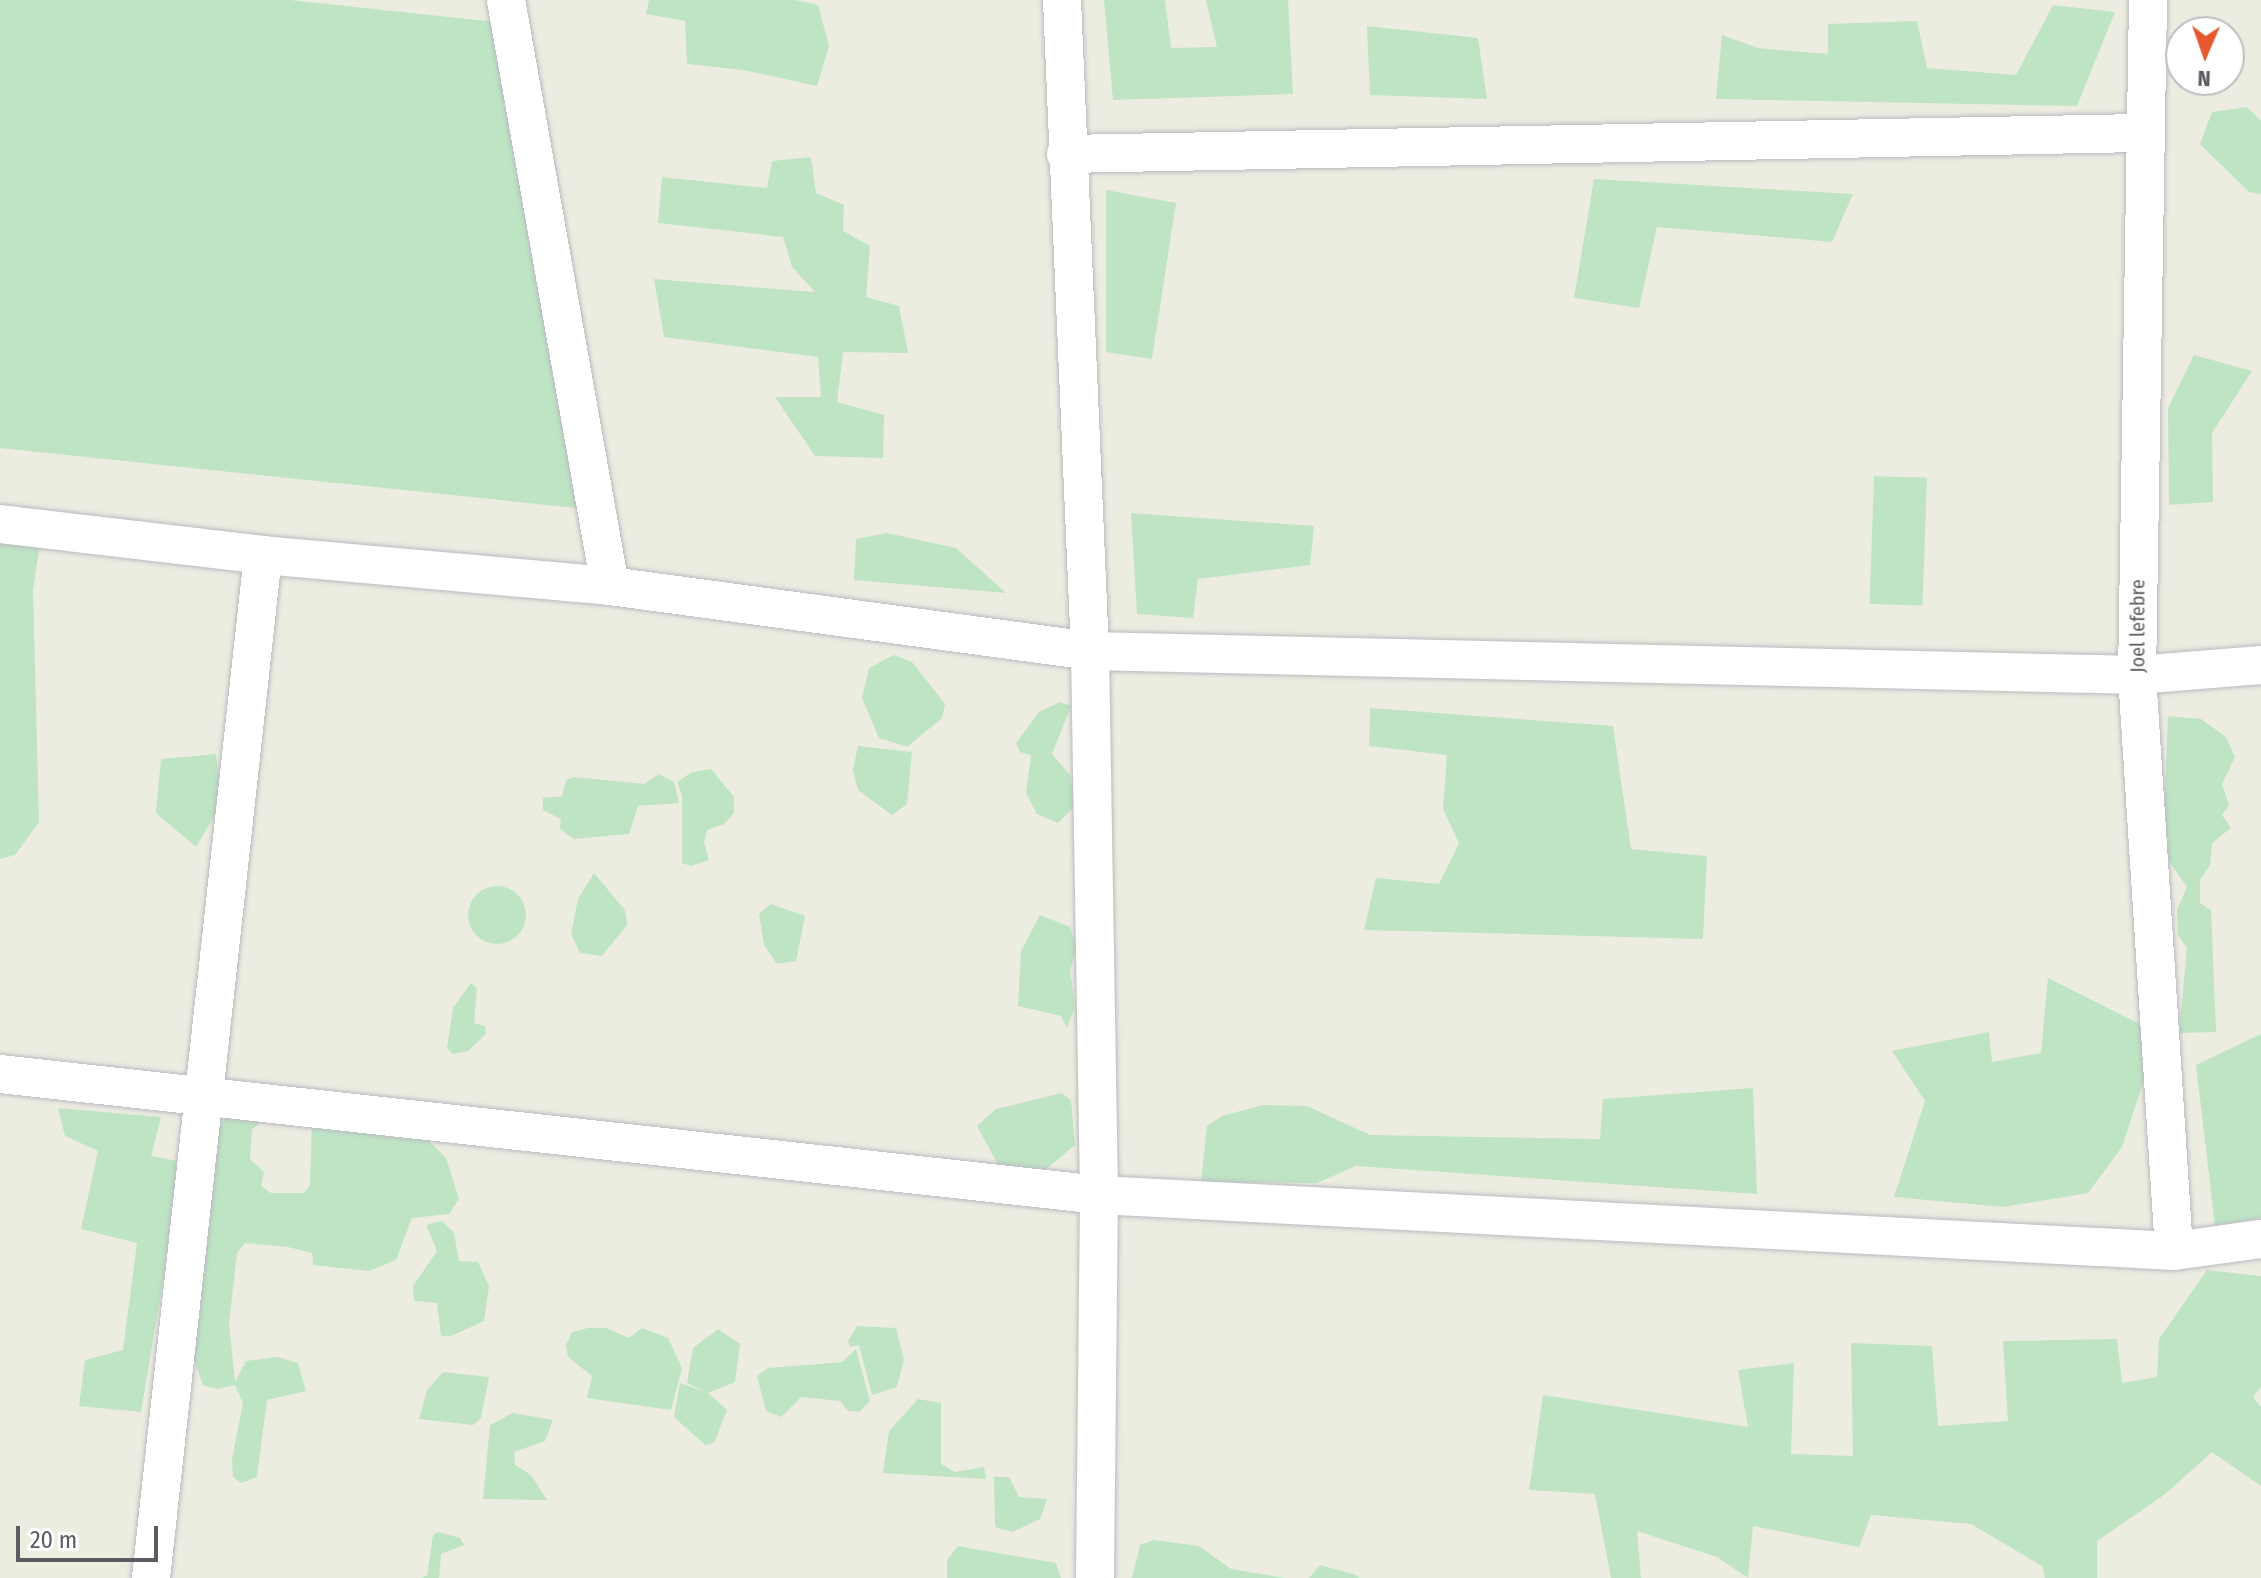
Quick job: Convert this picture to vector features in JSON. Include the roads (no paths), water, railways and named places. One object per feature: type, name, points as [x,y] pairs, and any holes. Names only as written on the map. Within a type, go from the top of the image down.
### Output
[{"type":"street","points":[[506,0],[610,586]]},
{"type":"street","points":[[1062,0],[1066,154],[1090,651],[1099,1195],[1095,1578]]},
{"type":"street","name":"Joel lefebre","points":[[2148,0],[2137,675],[2174,1251]]},
{"type":"street","points":[[1066,154],[2144,133]]},
{"type":"street","points":[[0,524],[263,555],[610,586],[1090,651],[2137,675],[2261,665]]},
{"type":"street","points":[[151,1578],[200,1098],[263,555]]},
{"type":"street","points":[[0,1074],[1099,1195],[2174,1251],[2261,1239]]}]
